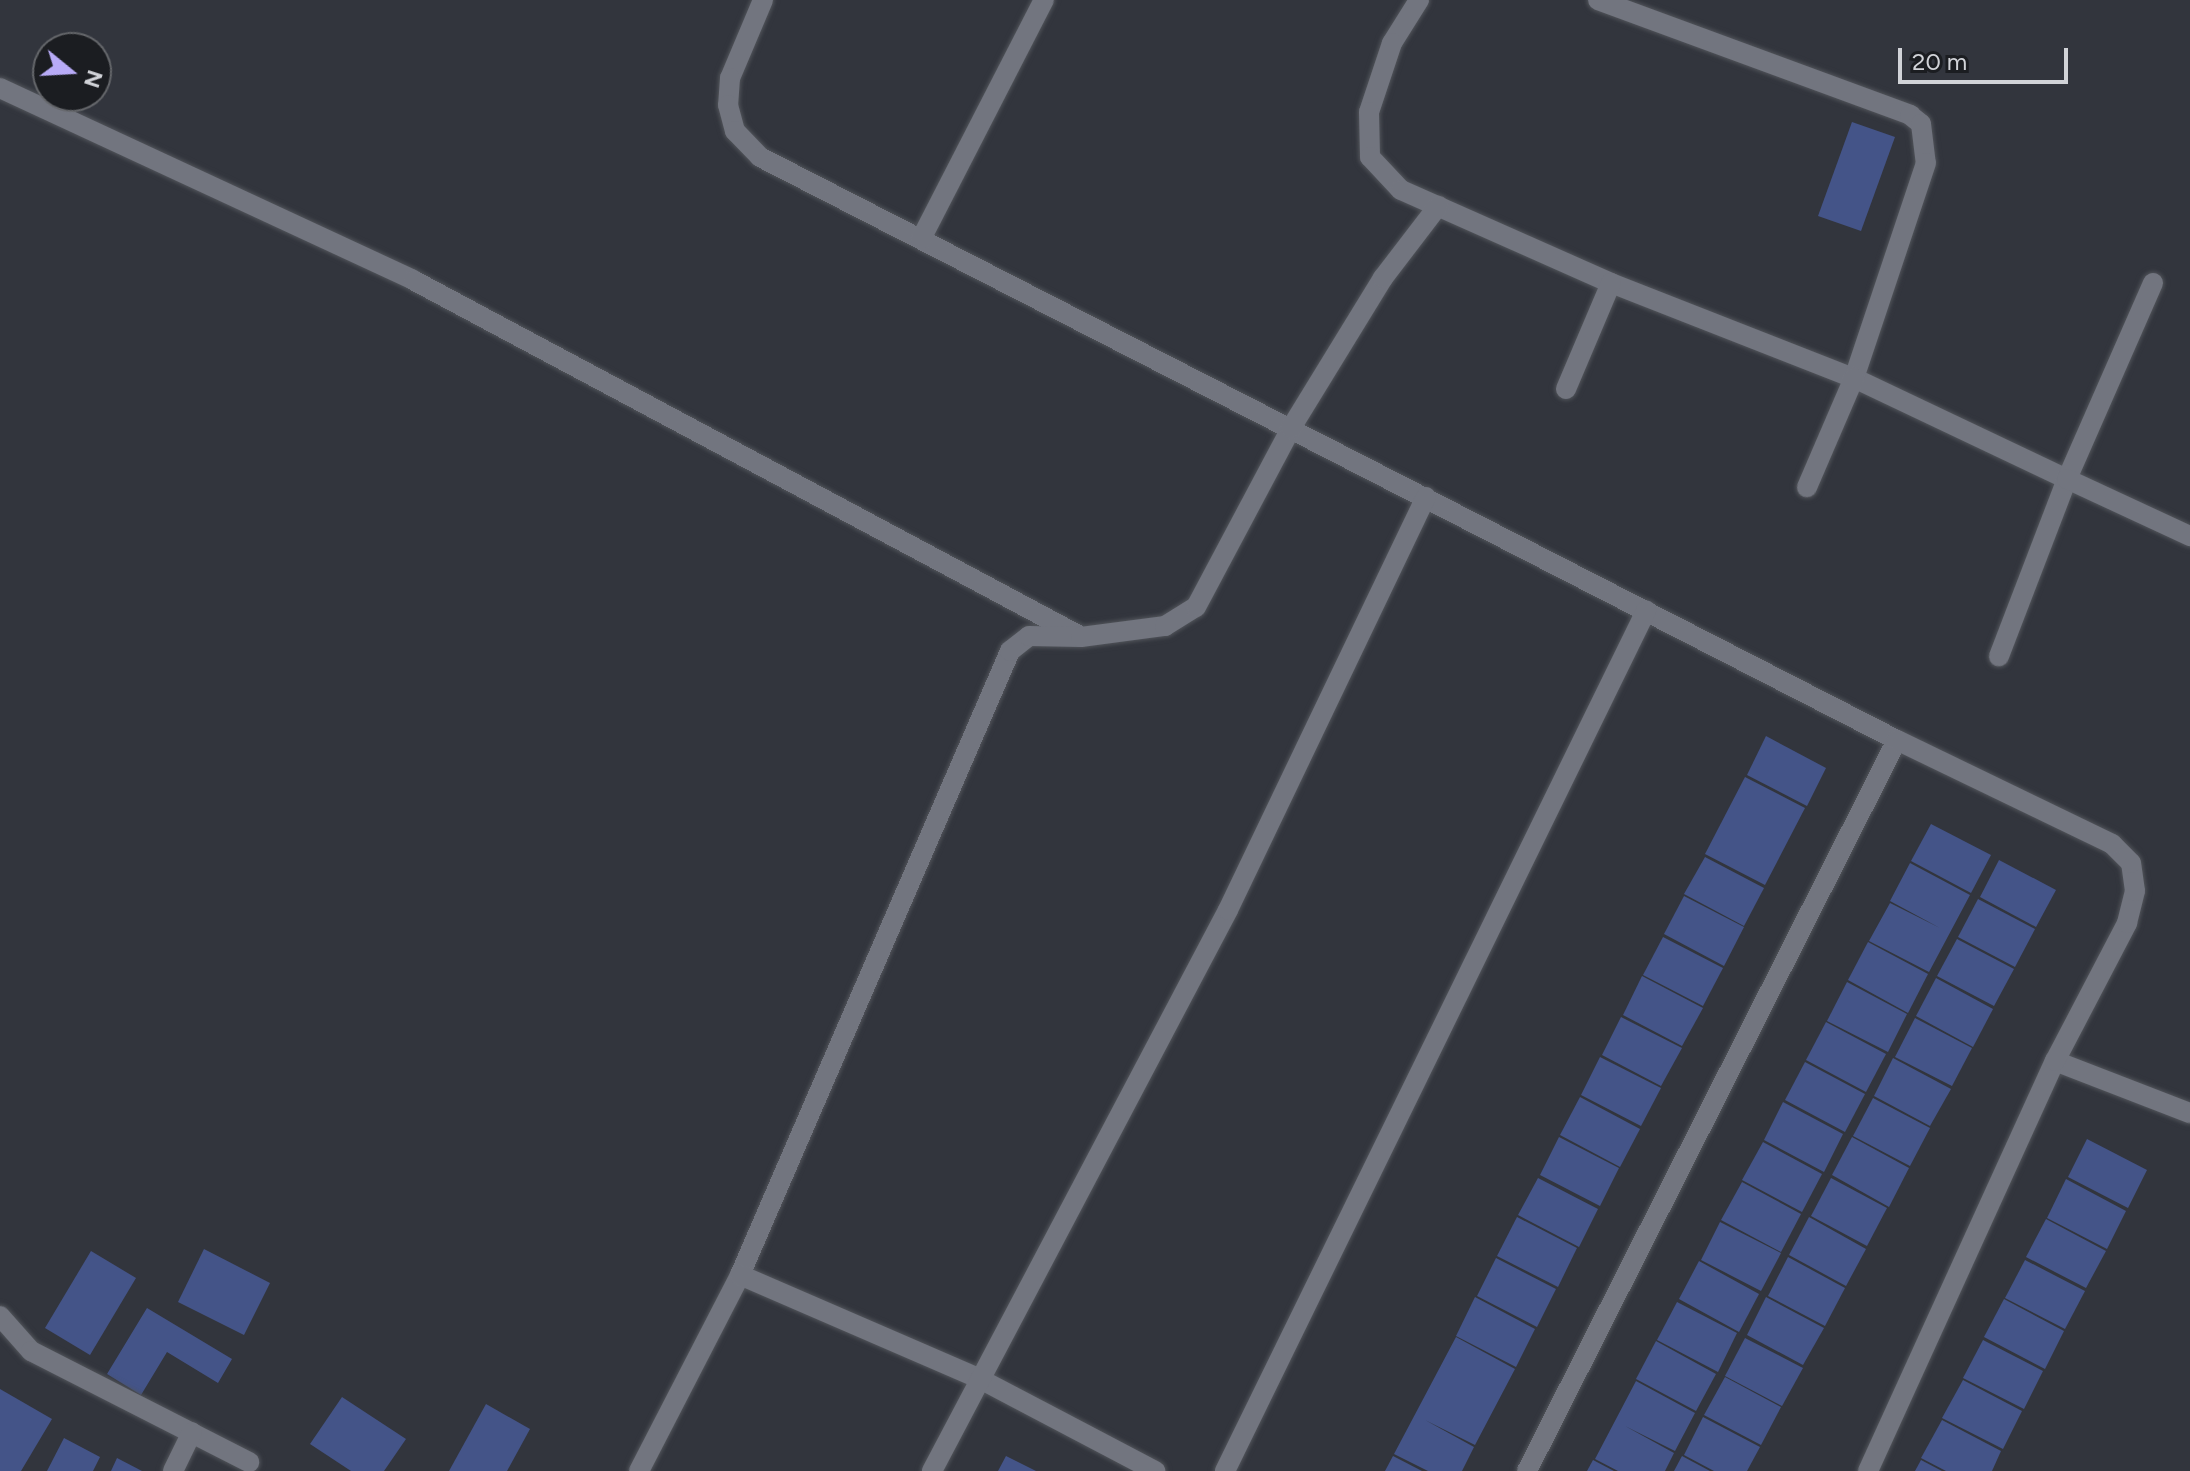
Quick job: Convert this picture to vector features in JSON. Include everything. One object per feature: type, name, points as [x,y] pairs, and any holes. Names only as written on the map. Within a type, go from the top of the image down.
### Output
[{"type":"street","points":[[763,0],[730,78],[728,105],[735,131],[760,157],[1897,740],[2112,844],[2131,863],[2135,891],[2127,923],[2055,1061],[1868,1471]]},
{"type":"street","points":[[921,239],[1044,0]]},
{"type":"street","points":[[1419,0],[1392,43],[1369,112],[1370,157],[1401,190],[1611,283],[1854,378],[2190,536]]},
{"type":"street","points":[[1598,0],[1910,115],[1921,124],[1926,163],[1854,378],[1807,487]]},
{"type":"street","points":[[0,88],[413,280],[1081,637]]},
{"type":"street","points":[[639,1471],[740,1275],[1010,651],[1029,636],[1081,637],[1165,626],[1196,607],[1291,428],[1383,278],[1438,206]]},
{"type":"street","points":[[1566,389],[1611,283]]},
{"type":"street","points":[[1999,656],[2067,479],[2153,283]]},
{"type":"street","points":[[932,1471],[1228,910],[1426,497]]},
{"type":"street","points":[[1225,1471],[1646,611]]},
{"type":"street","points":[[1527,1471],[1897,740]]},
{"type":"street","points":[[2055,1061],[2190,1113]]},
{"type":"street","points":[[740,1275],[980,1379],[1155,1471]]},
{"type":"street","points":[[0,1316],[31,1351],[249,1462]]},
{"type":"street","points":[[173,1471],[192,1432]]},
{"type":"building","points":[[1852,122],[1895,137],[1861,231],[1818,216]]},
{"type":"building","points":[[1766,736],[1826,768],[1807,806],[1747,775]]},
{"type":"building","points":[[1745,777],[1805,808],[1765,885],[1705,854]]},
{"type":"building","points":[[1931,824],[1991,855],[1971,893],[1911,861]]},
{"type":"building","points":[[1705,857],[1764,888],[1744,926],[1684,894]]},
{"type":"building","points":[[1999,860],[2056,890],[2036,927],[1980,897]]},
{"type":"building","points":[[1910,863],[1970,895],[1929,972],[1869,941],[1890,903],[1940,928],[1890,901]]},
{"type":"building","points":[[1684,896],[1744,927],[1724,966],[1664,934]]},
{"type":"building","points":[[1978,899],[2035,929],[2015,967],[1958,937]]},
{"type":"building","points":[[1663,937],[1723,968],[1703,1006],[1643,975]]},
{"type":"building","points":[[1957,939],[2014,969],[1994,1006],[1937,976]]},
{"type":"building","points":[[1868,942],[1928,974],[1908,1013],[1848,980]]},
{"type":"building","points":[[1642,976],[1703,1008],[1682,1046],[1623,1015]]},
{"type":"building","points":[[1936,978],[1993,1009],[1973,1047],[1916,1016]]},
{"type":"building","points":[[1847,982],[1907,1014],[1888,1052],[1827,1021]]},
{"type":"building","points":[[1621,1017],[1682,1048],[1661,1086],[1602,1055]]},
{"type":"building","points":[[1915,1018],[1972,1048],[1952,1086],[1895,1057]]},
{"type":"building","points":[[1826,1022],[1886,1054],[1866,1092],[1806,1060]]},
{"type":"building","points":[[1600,1057],[1661,1088],[1641,1126],[1581,1095]]},
{"type":"building","points":[[1893,1058],[1951,1089],[1930,1126],[1874,1096]]},
{"type":"building","points":[[1805,1062],[1865,1094],[1845,1132],[1785,1100]]},
{"type":"building","points":[[1580,1097],[1640,1129],[1620,1167],[1560,1135]]},
{"type":"building","points":[[1873,1098],[1930,1128],[1910,1166],[1853,1136]]},
{"type":"building","points":[[1783,1102],[1843,1134],[1824,1172],[1764,1140]]},
{"type":"building","points":[[1559,1137],[1619,1168],[1600,1206],[1540,1175]]},
{"type":"building","points":[[1852,1137],[1909,1168],[1889,1207],[1832,1175]]},
{"type":"building","points":[[2087,1139],[2147,1170],[2128,1208],[2068,1177]]},
{"type":"building","points":[[1763,1142],[1822,1174],[1802,1212],[1742,1180]]},
{"type":"building","points":[[1538,1178],[1598,1209],[1579,1247],[1518,1215]]},
{"type":"building","points":[[1831,1178],[1887,1208],[1867,1246],[1811,1216]]},
{"type":"building","points":[[2066,1179],[2126,1211],[2107,1249],[2047,1218]]},
{"type":"building","points":[[1742,1182],[1801,1214],[1781,1252],[1721,1220]]},
{"type":"building","points":[[1517,1217],[1577,1248],[1558,1287],[1497,1256]]},
{"type":"building","points":[[1809,1217],[1866,1249],[1846,1286],[1789,1255]]},
{"type":"building","points":[[2046,1219],[2106,1251],[2086,1288],[2026,1257]]},
{"type":"building","points":[[1720,1222],[1781,1253],[1761,1291],[1701,1260]]},
{"type":"building","points":[[204,1249],[270,1283],[244,1335],[178,1302]]},
{"type":"building","points":[[91,1251],[136,1278],[90,1355],[45,1328]]},
{"type":"building","points":[[1788,1257],[1845,1288],[1825,1326],[1768,1296]]},
{"type":"building","points":[[1496,1258],[1556,1289],[1537,1327],[1477,1296]]},
{"type":"building","points":[[2025,1260],[2085,1291],[2065,1329],[2005,1298]]},
{"type":"building","points":[[1699,1261],[1759,1294],[1739,1332],[1679,1299]]},
{"type":"building","points":[[1475,1297],[1535,1329],[1516,1367],[1456,1336]]},
{"type":"building","points":[[1766,1297],[1824,1328],[1803,1365],[1747,1335]]},
{"type":"building","points":[[2004,1299],[2064,1331],[2045,1369],[1984,1337]]},
{"type":"building","points":[[1677,1302],[1737,1333],[1718,1372],[1657,1340]]},
{"type":"building","points":[[147,1308],[232,1359],[218,1383],[167,1352],[141,1395],[107,1374]]},
{"type":"building","points":[[1456,1337],[1515,1369],[1475,1445],[1425,1420],[1474,1447],[1462,1471],[1428,1471],[1394,1454]]},
{"type":"building","points":[[1745,1338],[1803,1368],[1782,1406],[1725,1376]]},
{"type":"building","points":[[1983,1340],[2043,1371],[2024,1409],[1963,1378]]},
{"type":"building","points":[[1656,1341],[1716,1374],[1696,1411],[1636,1379]]},
{"type":"building","points":[[1725,1377],[1781,1407],[1761,1445],[1704,1415]]},
{"type":"building","points":[[1963,1380],[2022,1411],[2003,1449],[1942,1418]]},
{"type":"building","points":[[1636,1381],[1695,1413],[1675,1451],[1625,1426],[1674,1453],[1665,1471],[1618,1471],[1595,1459]]},
{"type":"building","points":[[0,1389],[52,1419],[21,1471],[0,1471]]},
{"type":"building","points":[[342,1397],[406,1439],[384,1471],[351,1471],[310,1444]]},
{"type":"building","points":[[486,1404],[530,1429],[507,1471],[449,1471]]},
{"type":"building","points":[[1703,1417],[1760,1447],[1747,1471],[1714,1471],[1684,1455]]},
{"type":"building","points":[[1942,1420],[2001,1451],[1992,1471],[1946,1471],[1921,1458]]},
{"type":"building","points":[[64,1438],[100,1457],[93,1471],[47,1471]]},
{"type":"building","points":[[1006,1456],[1036,1471],[998,1471]]},
{"type":"building","points":[[1393,1456],[1422,1471],[1385,1471]]},
{"type":"building","points":[[1682,1456],[1710,1471],[1674,1471]]},
{"type":"building","points":[[117,1458],[142,1471],[111,1471]]},
{"type":"building","points":[[1593,1460],[1614,1471],[1587,1471]]},
{"type":"building","points":[[1921,1460],[1942,1471],[1915,1471]]}]
